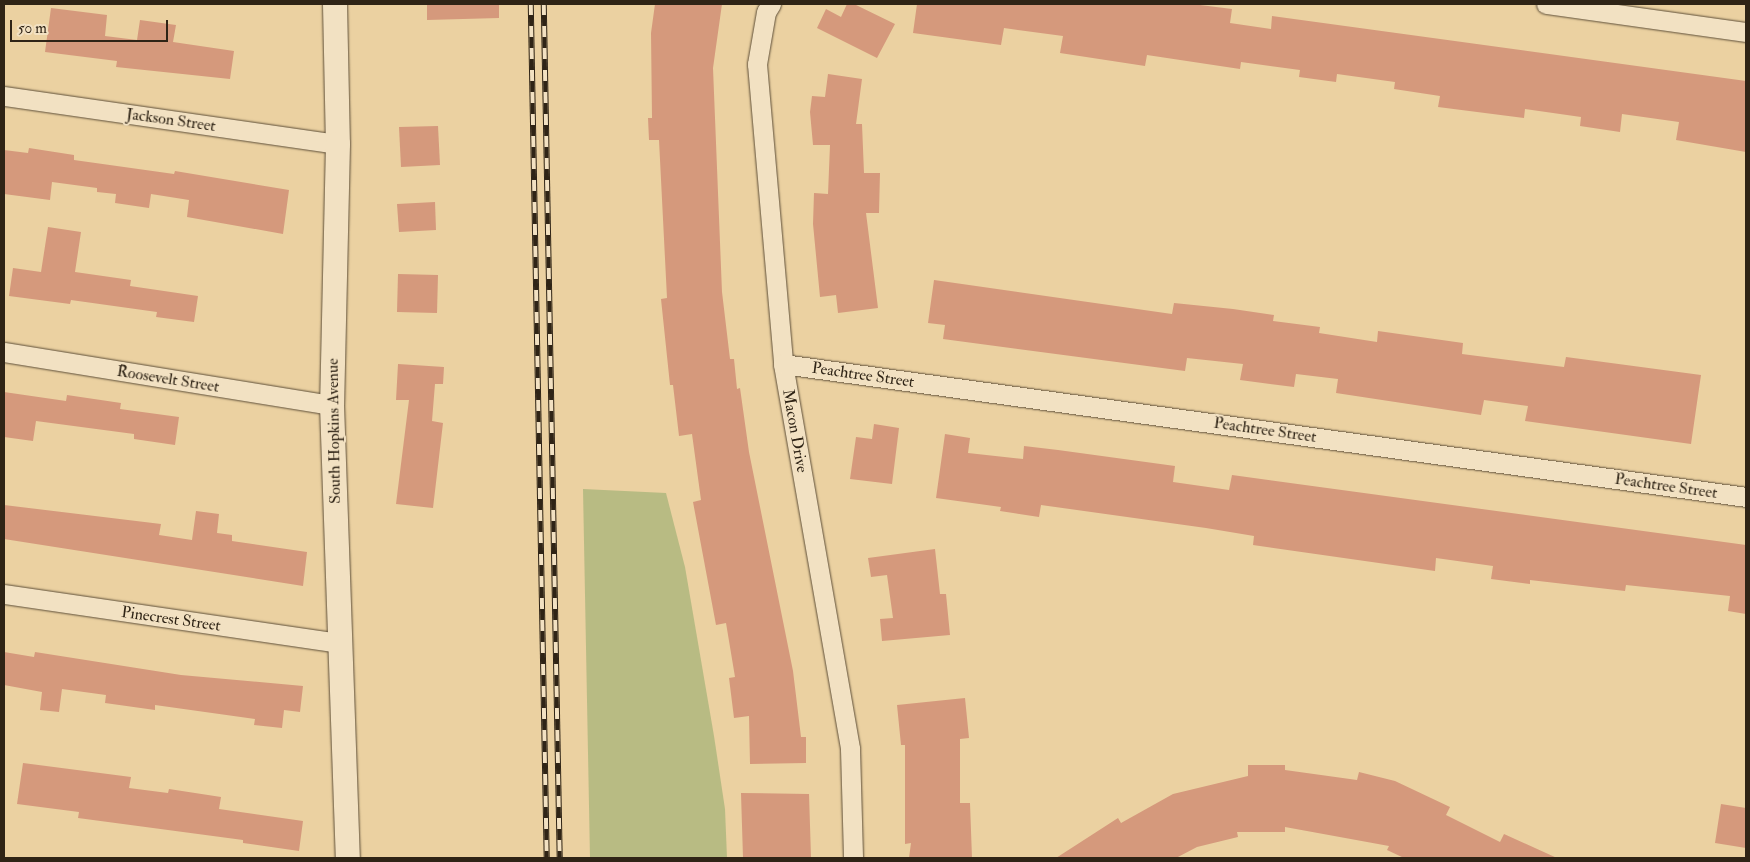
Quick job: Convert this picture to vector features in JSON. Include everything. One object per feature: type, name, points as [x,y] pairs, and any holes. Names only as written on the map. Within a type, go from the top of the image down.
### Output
[{"type":"street","name":"South Hopkins Avenue","points":[[335,4],[338,144],[332,405],[348,858]]},
{"type":"street","name":"Macon Drive","points":[[771,4],[766,12],[757,64],[783,364],[850,749],[853,858]]},
{"type":"street","points":[[1546,4],[1746,32]]},
{"type":"street","name":"Jackson Street","points":[[4,96],[338,144]]},
{"type":"street","name":"Roosevelt Street","points":[[4,352],[332,405]]},
{"type":"street","name":"Peachtree Street","points":[[783,364],[1746,497]]},
{"type":"street","name":"Pinecrest Street","points":[[4,594],[339,643]]},
{"type":"green space","points":[[583,489],[666,493],[685,567],[714,736],[725,809],[727,858],[590,858]]},
{"type":"building","points":[[427,4],[499,4],[499,18],[427,20]]},
{"type":"building","points":[[655,4],[722,4],[713,68],[722,292],[730,359],[734,359],[737,389],[740,388],[749,452],[793,671],[801,737],[806,737],[806,763],[750,764],[749,716],[734,718],[729,678],[735,677],[726,623],[716,625],[693,502],[701,500],[692,434],[679,436],[673,385],[670,385],[661,299],[667,298],[659,140],[649,140],[648,118],[652,118],[651,33]]},
{"type":"building","points":[[847,4],[854,4],[895,24],[877,58],[817,28],[826,9],[841,17]]},
{"type":"building","points":[[917,4],[1192,4],[1232,9],[1230,23],[1271,29],[1272,16],[1746,81],[1746,152],[1676,140],[1679,122],[1622,114],[1620,132],[1580,126],[1581,117],[1525,109],[1524,118],[1438,107],[1440,96],[1394,89],[1395,82],[1337,74],[1336,82],[1299,77],[1300,70],[1241,62],[1240,69],[1147,55],[1145,66],[1060,53],[1063,36],[1004,28],[1001,45],[913,33]]},
{"type":"building","points":[[51,8],[107,15],[105,36],[137,40],[140,20],[176,25],[173,42],[234,51],[230,79],[116,67],[117,61],[45,52]]},
{"type":"building","points":[[828,74],[862,79],[856,124],[862,124],[864,173],[880,173],[879,213],[866,213],[878,308],[838,313],[836,295],[820,297],[813,224],[814,193],[828,194],[830,145],[813,145],[810,112],[812,96],[825,97]]},
{"type":"building","points":[[438,126],[440,165],[401,167],[399,127]]},
{"type":"building","points":[[29,148],[74,155],[74,160],[174,174],[175,171],[289,190],[283,234],[187,217],[189,200],[151,194],[149,208],[115,203],[116,194],[97,192],[97,188],[52,182],[50,200],[4,194],[4,150],[28,153]]},
{"type":"building","points":[[435,202],[436,230],[399,232],[397,204]]},
{"type":"building","points":[[48,227],[81,232],[75,272],[131,280],[130,286],[198,296],[194,322],[156,317],[157,312],[71,300],[70,304],[9,296],[13,268],[41,272]]},
{"type":"building","points":[[398,274],[438,275],[437,313],[397,312]]},
{"type":"building","points":[[934,280],[1172,314],[1174,303],[1233,309],[1274,315],[1273,321],[1320,327],[1319,333],[1377,342],[1378,331],[1463,343],[1462,354],[1564,367],[1566,357],[1701,375],[1691,444],[1525,421],[1528,406],[1484,400],[1481,415],[1336,393],[1338,379],[1296,374],[1294,387],[1240,380],[1243,364],[1187,358],[1185,371],[943,339],[945,325],[928,323]]},
{"type":"building","points":[[398,364],[444,367],[443,384],[435,384],[432,421],[443,423],[433,508],[396,504],[409,400],[396,400]]},
{"type":"building","points":[[4,392],[66,401],[67,395],[121,403],[120,409],[179,417],[175,445],[134,439],[134,434],[36,421],[33,441],[4,437]]},
{"type":"building","points":[[874,424],[899,428],[892,484],[850,479],[856,437],[872,439]]},
{"type":"building","points":[[945,434],[970,438],[968,453],[1023,459],[1024,446],[1175,466],[1173,482],[1229,490],[1232,475],[1746,545],[1746,614],[1728,611],[1730,596],[1626,585],[1625,591],[1530,580],[1530,584],[1491,579],[1493,566],[1436,558],[1435,571],[1253,545],[1254,536],[1206,528],[1041,505],[1039,517],[1000,511],[1001,507],[936,498]]},
{"type":"building","points":[[4,505],[161,524],[159,535],[192,540],[196,511],[219,514],[217,533],[232,535],[232,541],[307,552],[303,586],[4,539]]},
{"type":"building","points":[[935,549],[940,594],[946,594],[950,635],[882,641],[880,619],[893,618],[887,575],[871,577],[868,558]]},
{"type":"building","points":[[4,652],[34,657],[35,652],[181,675],[303,686],[300,712],[284,710],[282,728],[254,725],[255,719],[155,705],[155,710],[105,703],[106,695],[62,689],[59,712],[40,710],[42,692],[4,685]]},
{"type":"building","points":[[965,698],[969,738],[960,739],[960,803],[970,803],[972,858],[909,858],[911,843],[905,844],[905,745],[901,745],[897,705]]},
{"type":"building","points":[[23,763],[131,777],[129,788],[168,793],[169,789],[221,797],[219,809],[303,821],[299,851],[243,843],[243,840],[78,818],[79,812],[17,804]]},
{"type":"building","points":[[1248,765],[1285,765],[1285,770],[1357,780],[1359,772],[1395,781],[1450,807],[1446,815],[1500,842],[1504,834],[1557,858],[1404,858],[1387,850],[1389,846],[1285,827],[1285,832],[1237,832],[1238,837],[1197,847],[1176,858],[1056,858],[1118,818],[1121,823],[1173,794],[1248,776]]},
{"type":"building","points":[[741,793],[809,794],[811,858],[743,858]]},
{"type":"building","points":[[1721,804],[1746,808],[1746,848],[1715,843]]},
{"type":"railway","points":[[531,4],[547,858]]},
{"type":"railway","points":[[544,4],[560,858]]}]
